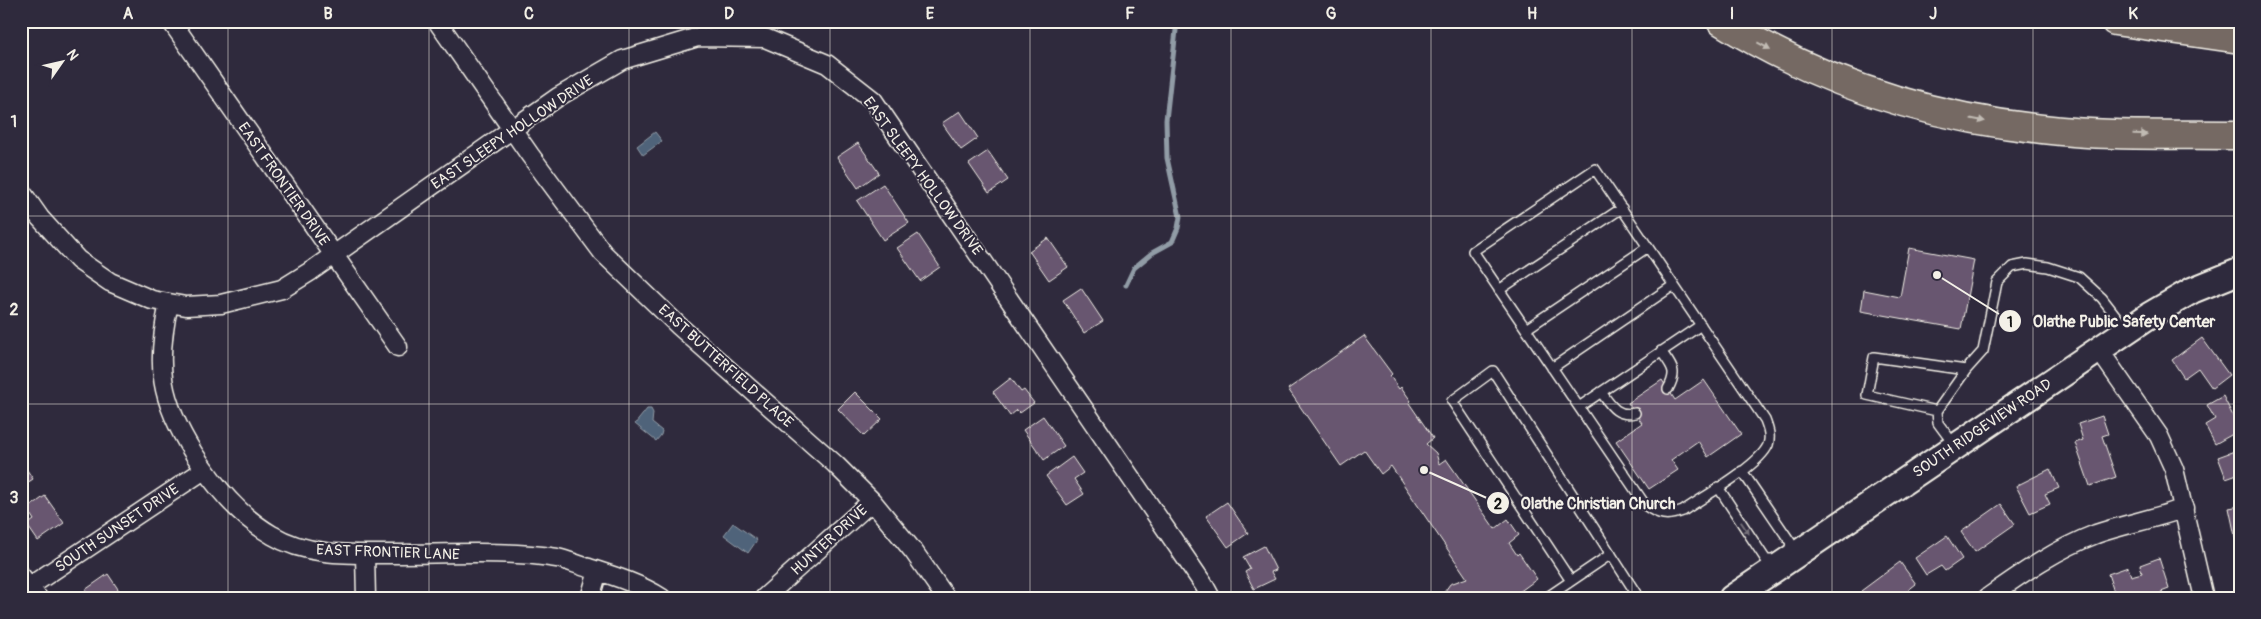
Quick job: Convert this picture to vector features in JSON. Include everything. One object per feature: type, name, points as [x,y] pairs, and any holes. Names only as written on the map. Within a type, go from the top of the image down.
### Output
[{"type":"highway","points":[[1721,21],[1787,58],[1885,97],[1930,111],[1991,123],[2044,130],[2094,133],[2240,135]]},
{"type":"highway","points":[[2115,21],[2240,39]]},
{"type":"main road","name":"SOUTH RIDGEVIEW ROAD","points":[[1732,598],[2127,331],[2193,290],[2240,270]]},
{"type":"street","name":"EAST FRONTIER DRIVE","points":[[171,21],[398,347]]},
{"type":"street","name":"EAST BUTTERFIELD PLACE","points":[[437,21],[512,130],[603,253],[680,326],[835,464],[872,501],[914,552],[946,598]]},
{"type":"street","name":"EAST SLEEPY HOLLOW DRIVE","points":[[21,191],[61,244],[92,271],[152,300],[186,306],[221,304],[282,289],[334,256],[558,97],[622,60],[698,37],[765,38],[827,64],[873,100],[1199,577],[1210,598]]},
{"type":"street","name":"EAST FRONTIER LANE","points":[[169,303],[161,352],[163,388],[180,431],[204,470],[239,512],[272,536],[302,548],[319,551],[365,554],[540,556],[559,558],[647,588],[662,598]]},
{"type":"street","points":[[2099,350],[2158,436],[2174,469],[2204,598]]},
{"type":"street","name":"SOUTH SUNSET DRIVE","points":[[30,587],[204,470]]},
{"type":"street","name":"HUNTER DRIVE","points":[[764,598],[872,501]]},
{"type":"street","points":[[1987,598],[2068,546],[2096,534],[2157,518],[2184,508]]},
{"type":"street","points":[[365,554],[366,598]]},
{"type":"street","points":[[590,598],[598,571]]},
{"type":"lane","points":[[1596,169],[1648,247],[1765,420],[1770,432],[1768,444],[1760,458],[1683,511],[1670,515],[1658,514],[1646,506],[1473,252],[1596,169]]},
{"type":"lane","points":[[1499,290],[1622,208]]},
{"type":"lane","points":[[1526,330],[1648,247]]},
{"type":"lane","points":[[1956,447],[1938,423],[1937,411],[1966,370],[1983,351],[1997,282],[2012,267],[2027,264],[2048,267],[2079,278],[2102,298],[2127,331]]},
{"type":"lane","points":[[1552,368],[1674,286]]},
{"type":"lane","points":[[1579,408],[1700,324]]},
{"type":"lane","points":[[1661,352],[1674,372],[1674,379],[1668,390]]},
{"type":"lane","points":[[1937,411],[1867,395],[1874,357],[1966,370]]},
{"type":"lane","points":[[1571,581],[1452,401],[1494,371],[1639,598]]},
{"type":"lane","points":[[1601,392],[1612,409],[1619,414],[1635,413]]},
{"type":"lane","points":[[1718,487],[1766,560],[1787,560],[1791,543],[1742,471]]},
{"type":"lane","points":[[1546,598],[1611,554]]},
{"type":"water","points":[[655,132],[662,141],[643,155],[637,146]]},
{"type":"water","points":[[647,409],[651,409],[653,413],[652,423],[662,431],[656,441],[635,424]]},
{"type":"water","points":[[733,523],[757,540],[748,553],[724,535]]},
{"type":"building","points":[[960,111],[978,138],[961,150],[942,123]]},
{"type":"building","points":[[858,143],[879,173],[858,188],[837,157]]},
{"type":"building","points":[[988,151],[1008,180],[989,193],[969,164]]},
{"type":"building","points":[[883,184],[909,223],[883,240],[857,201]]},
{"type":"building","points":[[918,234],[940,267],[920,281],[897,248]]},
{"type":"building","points":[[1048,238],[1068,267],[1049,280],[1029,251]]},
{"type":"building","points":[[1909,248],[1974,260],[1961,329],[1861,311],[1864,290],[1900,297]]},
{"type":"building","points":[[1081,288],[1103,321],[1084,333],[1063,300]]},
{"type":"building","points":[[1364,336],[1392,374],[1390,376],[1399,389],[1401,387],[1411,401],[1409,403],[1433,438],[1426,444],[1436,453],[1439,464],[1446,459],[1495,529],[1508,519],[1519,535],[1509,543],[1517,555],[1519,553],[1537,579],[1511,598],[1440,598],[1450,584],[1467,578],[1391,466],[1381,474],[1364,450],[1341,466],[1288,389]]},
{"type":"building","points":[[2202,338],[2229,375],[2212,388],[2198,368],[2184,378],[2172,360]]},
{"type":"building","points":[[1011,378],[1021,392],[1024,390],[1034,403],[1020,413],[1017,410],[1010,416],[993,392]]},
{"type":"building","points":[[1662,380],[1675,400],[1704,380],[1741,434],[1708,457],[1698,441],[1671,460],[1678,470],[1649,489],[1616,441],[1642,423],[1628,403]]},
{"type":"building","points":[[855,392],[882,419],[864,436],[838,409]]},
{"type":"building","points":[[2223,396],[2240,430],[2215,444],[2205,425],[2215,419],[2207,405]]},
{"type":"building","points":[[1043,416],[1064,446],[1044,460],[1023,430]]},
{"type":"building","points":[[2102,416],[2108,434],[2102,436],[2116,477],[2090,486],[2075,443],[2083,440],[2078,424]]},
{"type":"building","points":[[2240,449],[2240,473],[2226,478],[2218,457]]},
{"type":"building","points":[[1072,457],[1083,473],[1074,479],[1084,494],[1067,505],[1046,476]]},
{"type":"building","points":[[21,461],[33,479],[21,487]]},
{"type":"building","points":[[2050,469],[2059,488],[2045,494],[2050,504],[2030,513],[2016,486]]},
{"type":"building","points":[[45,496],[64,523],[38,541],[27,525],[34,520],[27,509]]},
{"type":"building","points":[[1227,502],[1248,533],[1228,547],[1206,516]]},
{"type":"building","points":[[2001,504],[2015,524],[1975,552],[1961,532]]},
{"type":"building","points":[[2240,506],[2240,545],[2237,545],[2229,508]]},
{"type":"building","points":[[1947,536],[1962,559],[1945,571],[1941,566],[1926,575],[1915,558]]},
{"type":"building","points":[[1264,546],[1276,570],[1271,572],[1275,579],[1254,589],[1245,572],[1250,569],[1243,557]]},
{"type":"building","points":[[2159,558],[2169,589],[2161,592],[2163,598],[2116,598],[2108,574],[2128,567],[2131,576],[2142,573],[2140,565]]},
{"type":"building","points":[[1900,562],[1916,584],[1898,598],[1866,598],[1861,591]]},
{"type":"building","points":[[108,574],[124,598],[90,598],[85,590]]},
{"type":"waterway","points":[[1126,285],[1134,268],[1152,253],[1172,242],[1178,228],[1180,217],[1167,158],[1166,120],[1177,21]]},
{"type":"place","name":"Olathe Public Safety Center","points":[[1937,275]]},
{"type":"place","name":"Olathe Christian Church","points":[[1424,470]]}]
